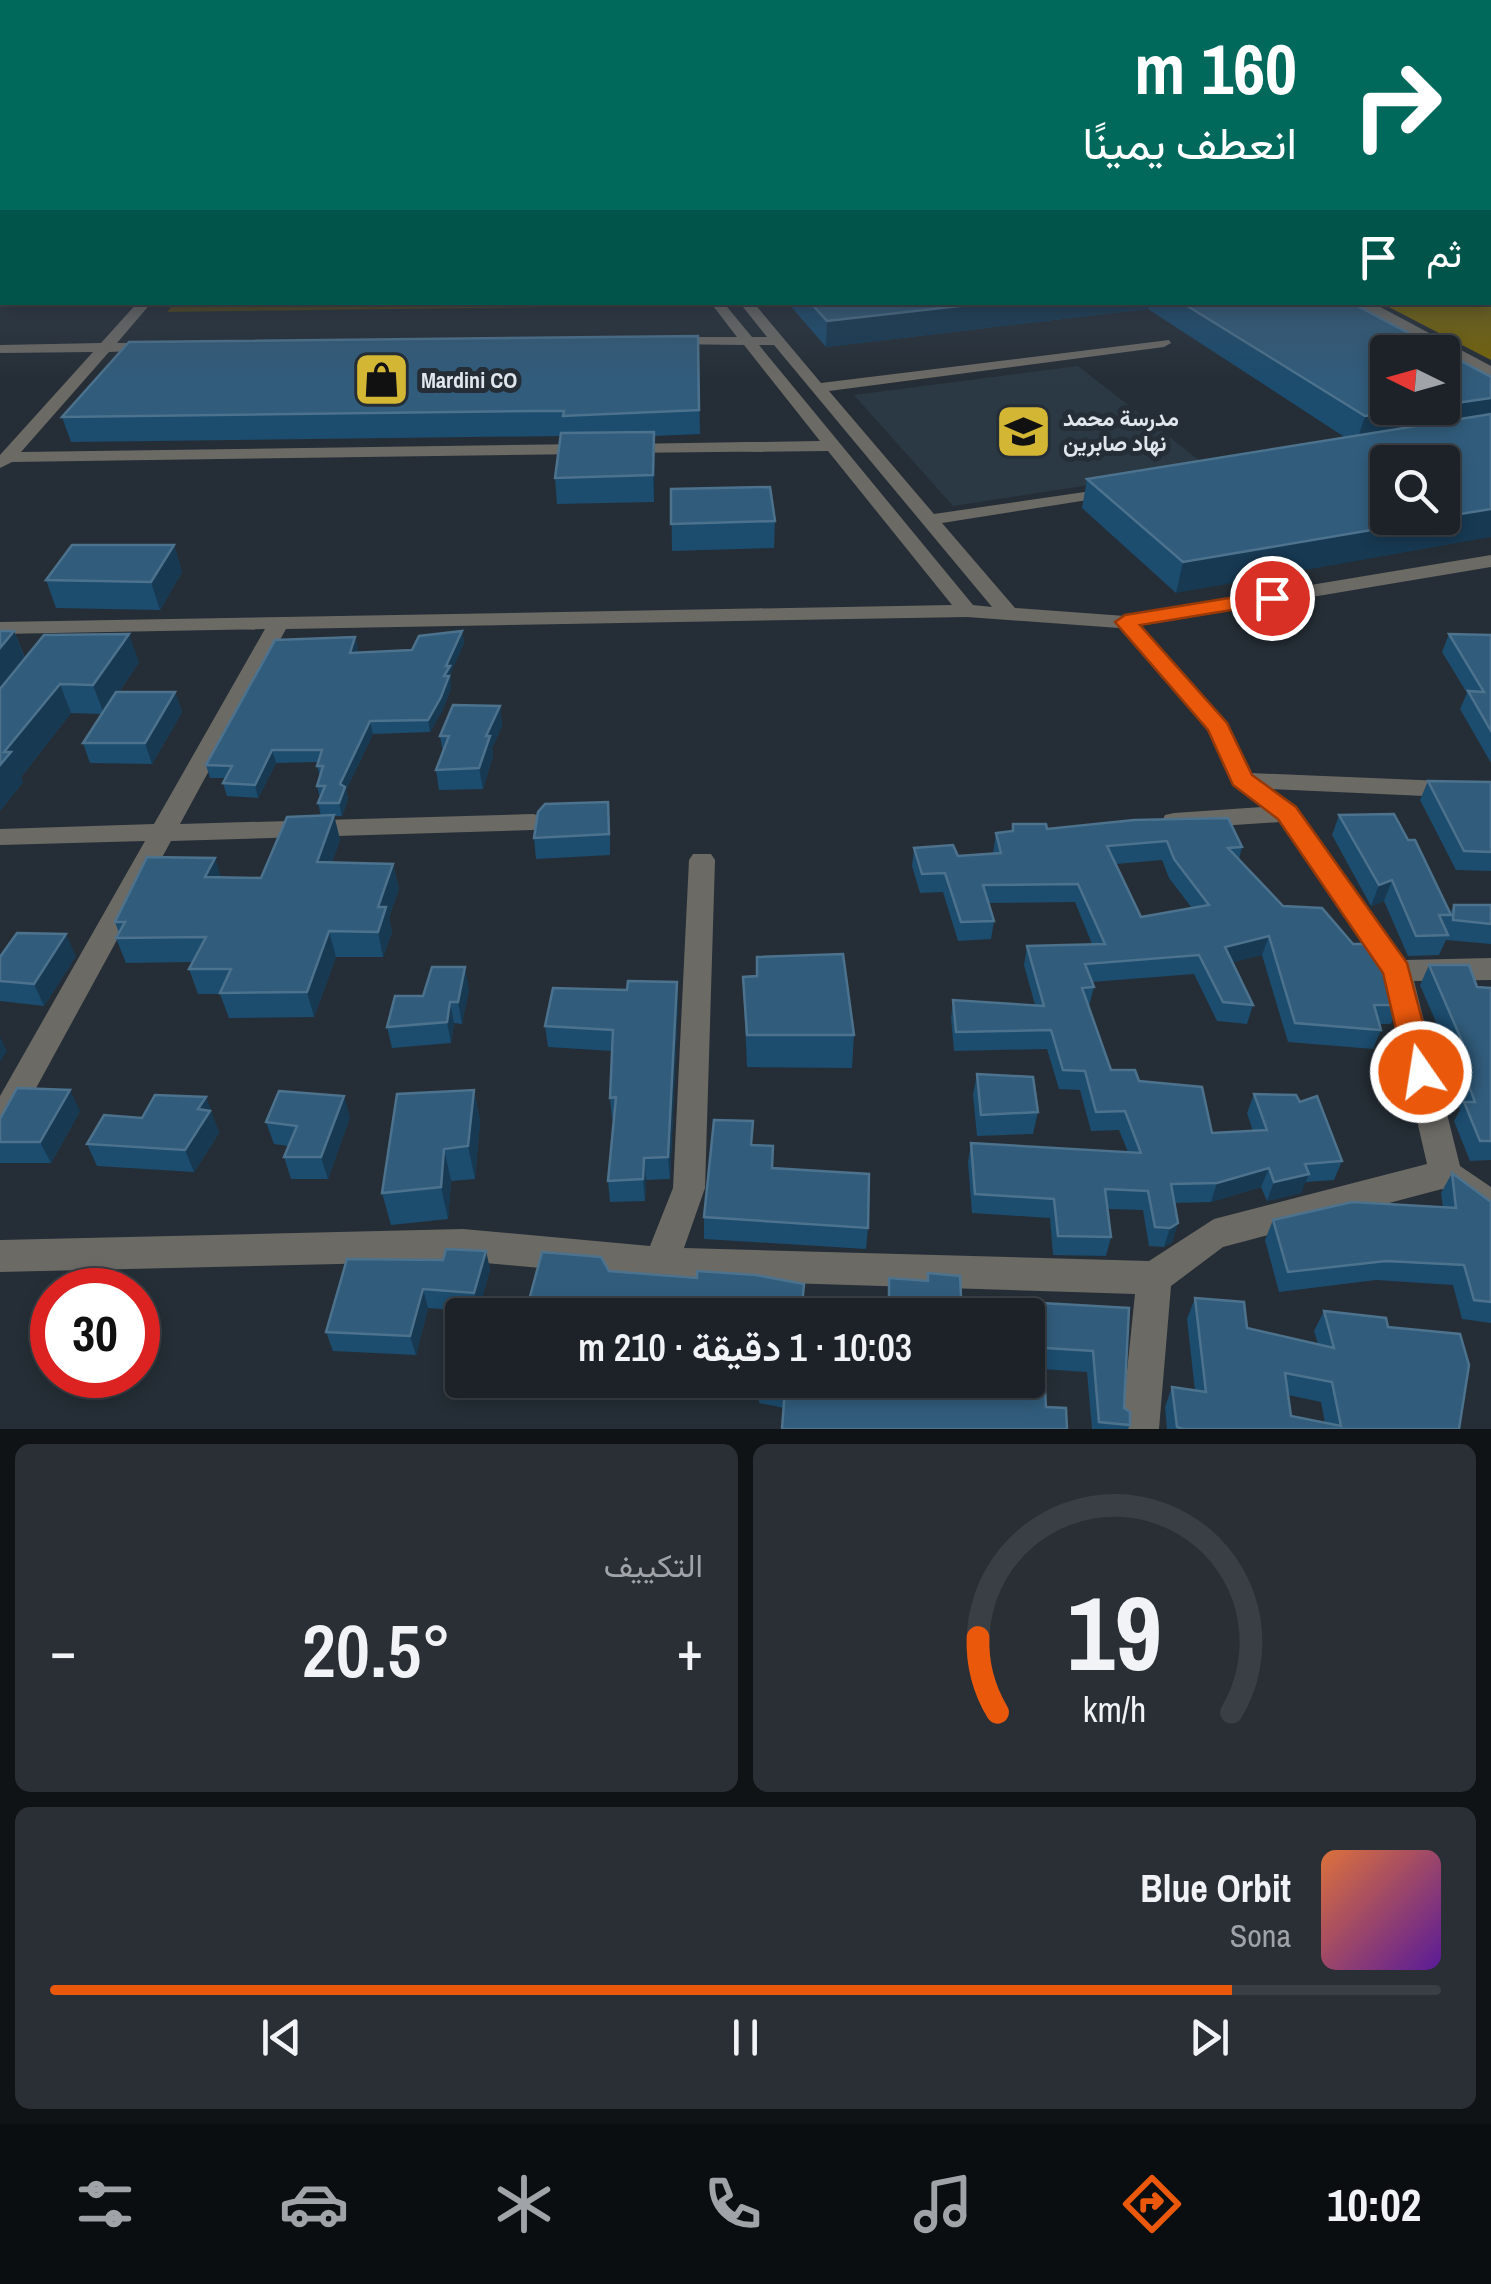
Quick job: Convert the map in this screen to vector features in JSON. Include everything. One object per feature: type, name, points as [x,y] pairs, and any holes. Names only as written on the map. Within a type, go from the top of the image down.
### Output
[{"type":"street","points":[[4,461],[143,305]]},
{"type":"street","points":[[719,305],[967,610]]},
{"type":"street","points":[[747,305],[1008,613]]},
{"type":"street","points":[[1352,307],[1397,335]]},
{"type":"street","points":[[1352,307],[1491,373]]},
{"type":"street","points":[[654,342],[777,341]]},
{"type":"street","points":[[817,388],[1164,343]]},
{"type":"street","points":[[0,349],[173,347]]},
{"type":"street","points":[[1460,372],[1491,388]]},
{"type":"street","points":[[4,461],[834,446]]},
{"type":"street","points":[[929,520],[1142,486]]},
{"type":"street","points":[[0,628],[967,610],[1125,622],[1491,562]]},
{"type":"street","points":[[1125,622],[1219,728],[1242,780],[1287,813],[1396,971],[1446,1174],[1491,1205]]},
{"type":"street","points":[[2,1117],[280,623]]},
{"type":"street","points":[[44,655],[67,626]]},
{"type":"street","points":[[1242,780],[1491,791]]},
{"type":"street","points":[[1152,822],[1287,813]]},
{"type":"street","points":[[0,837],[161,836],[533,822]]},
{"type":"street","points":[[661,1263],[688,1188],[702,860]]},
{"type":"street","points":[[1396,971],[1491,969]]},
{"type":"street","points":[[0,1256],[463,1245],[661,1263],[1154,1278],[1214,1234],[1446,1174]]},
{"type":"street","points":[[1140,1429],[1154,1278]]},
{"type":"shaded area","points":[[173,305],[693,305],[167,312]]},
{"type":"shaded area","points":[[1385,305],[1491,305],[1491,360],[1460,344],[1460,335],[1443,335]]},
{"type":"shaded area","name":"مدرسة محمد نهاد صابرين","points":[[1078,366],[1208,467],[953,506],[854,395]]},
{"type":"building","points":[[813,305],[968,305],[827,321]]},
{"type":"building","points":[[1186,305],[1356,305],[1412,335],[1370,335],[1370,415],[1365,416]]},
{"type":"building","points":[[698,336],[699,410],[563,416],[564,411],[62,417],[129,342]]},
{"type":"building","points":[[1460,361],[1491,377],[1491,398],[1460,402]]},
{"type":"building","points":[[1491,414],[1491,509],[1460,514],[1460,445],[1370,445],[1370,530],[1183,562],[1087,479],[1423,425],[1460,425],[1460,419]]},
{"type":"building","points":[[654,432],[653,475],[555,478],[561,433]]},
{"type":"building","points":[[770,487],[775,521],[671,524],[671,489]]},
{"type":"building","points":[[72,545],[174,545],[151,582],[46,580]]},
{"type":"building","points":[[0,631],[14,631],[0,648]]},
{"type":"building","points":[[462,631],[446,666],[450,666],[444,676],[449,676],[441,697],[428,720],[370,721],[340,784],[345,787],[339,803],[318,803],[325,786],[317,786],[323,766],[317,766],[322,750],[272,750],[255,785],[223,783],[232,766],[206,765],[275,640],[355,637],[350,653],[412,650],[419,636]]},
{"type":"building","points":[[129,634],[93,685],[60,684],[4,752],[11,752],[0,765],[0,689],[44,635]]},
{"type":"building","points":[[1449,634],[1491,635],[1491,731],[1468,691],[1484,692]]},
{"type":"building","points":[[116,692],[175,692],[145,743],[83,743]]},
{"type":"building","points":[[453,705],[500,706],[486,736],[490,736],[479,768],[436,770],[449,736],[440,736]]},
{"type":"building","points":[[1428,781],[1491,782],[1491,852],[1464,851]]},
{"type":"building","points":[[608,802],[609,834],[534,838],[538,812],[545,804]]},
{"type":"building","points":[[1394,814],[1408,840],[1415,840],[1451,915],[1439,915],[1448,935],[1416,936],[1392,880],[1379,885],[1339,815]]},
{"type":"building","points":[[334,815],[317,862],[393,864],[378,907],[386,907],[378,932],[329,931],[307,992],[220,993],[231,969],[189,969],[206,937],[116,938],[125,922],[115,922],[147,857],[215,858],[205,877],[261,878],[287,817]]},
{"type":"building","points":[[1228,818],[1242,847],[1228,848],[1283,906],[1322,908],[1353,944],[1379,944],[1399,1005],[1374,1005],[1381,1030],[1295,1023],[1269,936],[1225,947],[1253,1005],[1223,1002],[1199,955],[1085,964],[1094,987],[1082,988],[1111,1070],[1135,1070],[1139,1081],[1202,1087],[1212,1133],[1267,1130],[1254,1094],[1296,1095],[1300,1102],[1317,1096],[1342,1161],[1305,1164],[1309,1174],[1274,1182],[1269,1168],[1217,1183],[1171,1184],[1178,1223],[1170,1228],[1155,1227],[1148,1191],[1105,1189],[1111,1237],[1058,1236],[1054,1199],[975,1194],[971,1143],[1141,1153],[1125,1111],[1096,1112],[1085,1071],[1063,1070],[1051,1030],[956,1032],[953,1000],[1044,1006],[1027,946],[1105,944],[1078,884],[983,885],[994,921],[961,922],[945,873],[922,874],[914,848],[953,845],[958,856],[1001,853],[996,833],[1013,831],[1013,824],[1046,824],[1047,829],[1134,820]],"holes":[[[1167,841],[1174,859],[1209,905],[1141,917],[1107,846]]]},
{"type":"building","points":[[1454,905],[1491,905],[1491,924],[1453,920]]},
{"type":"building","points":[[17,933],[66,934],[34,984],[0,981],[0,957]]},
{"type":"building","points":[[843,954],[854,1035],[747,1035],[743,977],[757,976],[757,957]]},
{"type":"building","points":[[1429,965],[1469,965],[1477,987],[1491,988],[1491,1141],[1480,1141],[1464,1102],[1475,1102],[1452,1041],[1462,1041]]},
{"type":"building","points":[[432,967],[465,967],[458,1002],[450,1002],[447,1022],[387,1027],[395,996],[423,996]]},
{"type":"building","points":[[628,981],[677,982],[668,1157],[644,1158],[643,1179],[608,1181],[616,1097],[610,1098],[613,1030],[545,1026],[553,988],[627,990]]},
{"type":"building","points":[[977,1074],[1033,1077],[1038,1112],[981,1115]]},
{"type":"building","points":[[17,1088],[70,1090],[40,1142],[0,1142],[0,1119]]},
{"type":"building","points":[[474,1090],[468,1146],[444,1149],[441,1187],[382,1193],[397,1094]]},
{"type":"building","points":[[279,1091],[344,1096],[321,1157],[284,1157],[297,1126],[266,1122]]},
{"type":"building","points":[[155,1095],[206,1097],[198,1109],[210,1111],[185,1150],[87,1144],[104,1115],[142,1118]]},
{"type":"building","points":[[714,1120],[753,1121],[751,1145],[773,1146],[772,1168],[869,1174],[868,1228],[704,1217]]},
{"type":"building","points":[[1452,1173],[1491,1202],[1491,1302],[1474,1300],[1464,1265],[1386,1261],[1288,1272],[1273,1220],[1352,1202],[1456,1208]]},
{"type":"building","points":[[446,1249],[486,1251],[474,1293],[423,1289],[410,1336],[326,1332],[347,1259],[443,1260]]},
{"type":"building","points":[[542,1252],[601,1257],[609,1271],[697,1278],[697,1271],[756,1275],[804,1284],[803,1298],[530,1298]]},
{"type":"building","points":[[928,1273],[960,1276],[961,1298],[889,1298],[889,1278],[928,1281]]},
{"type":"building","points":[[1195,1298],[1244,1302],[1247,1328],[1334,1348],[1324,1311],[1386,1318],[1388,1327],[1460,1334],[1469,1365],[1459,1429],[1177,1427],[1172,1387],[1206,1392]],"holes":[[[1285,1373],[1332,1382],[1341,1426],[1291,1416]]]},
{"type":"building","points":[[1045,1303],[1129,1308],[1124,1408],[1130,1412],[1130,1425],[1099,1422],[1093,1351],[1046,1348]]},
{"type":"building","points":[[1045,1388],[1046,1407],[1066,1408],[1067,1429],[782,1429],[784,1398],[1045,1398]]},
{"type":"place","name":"Mardini CO","points":[[382,380]]},
{"type":"place","name":"مدرسة محمد نهاد صابرين","points":[[1024,431]]},
{"type":"route","points":[[1272,598],[1125,622],[1219,728],[1242,780],[1287,813],[1396,971],[1421,1072]]}]
